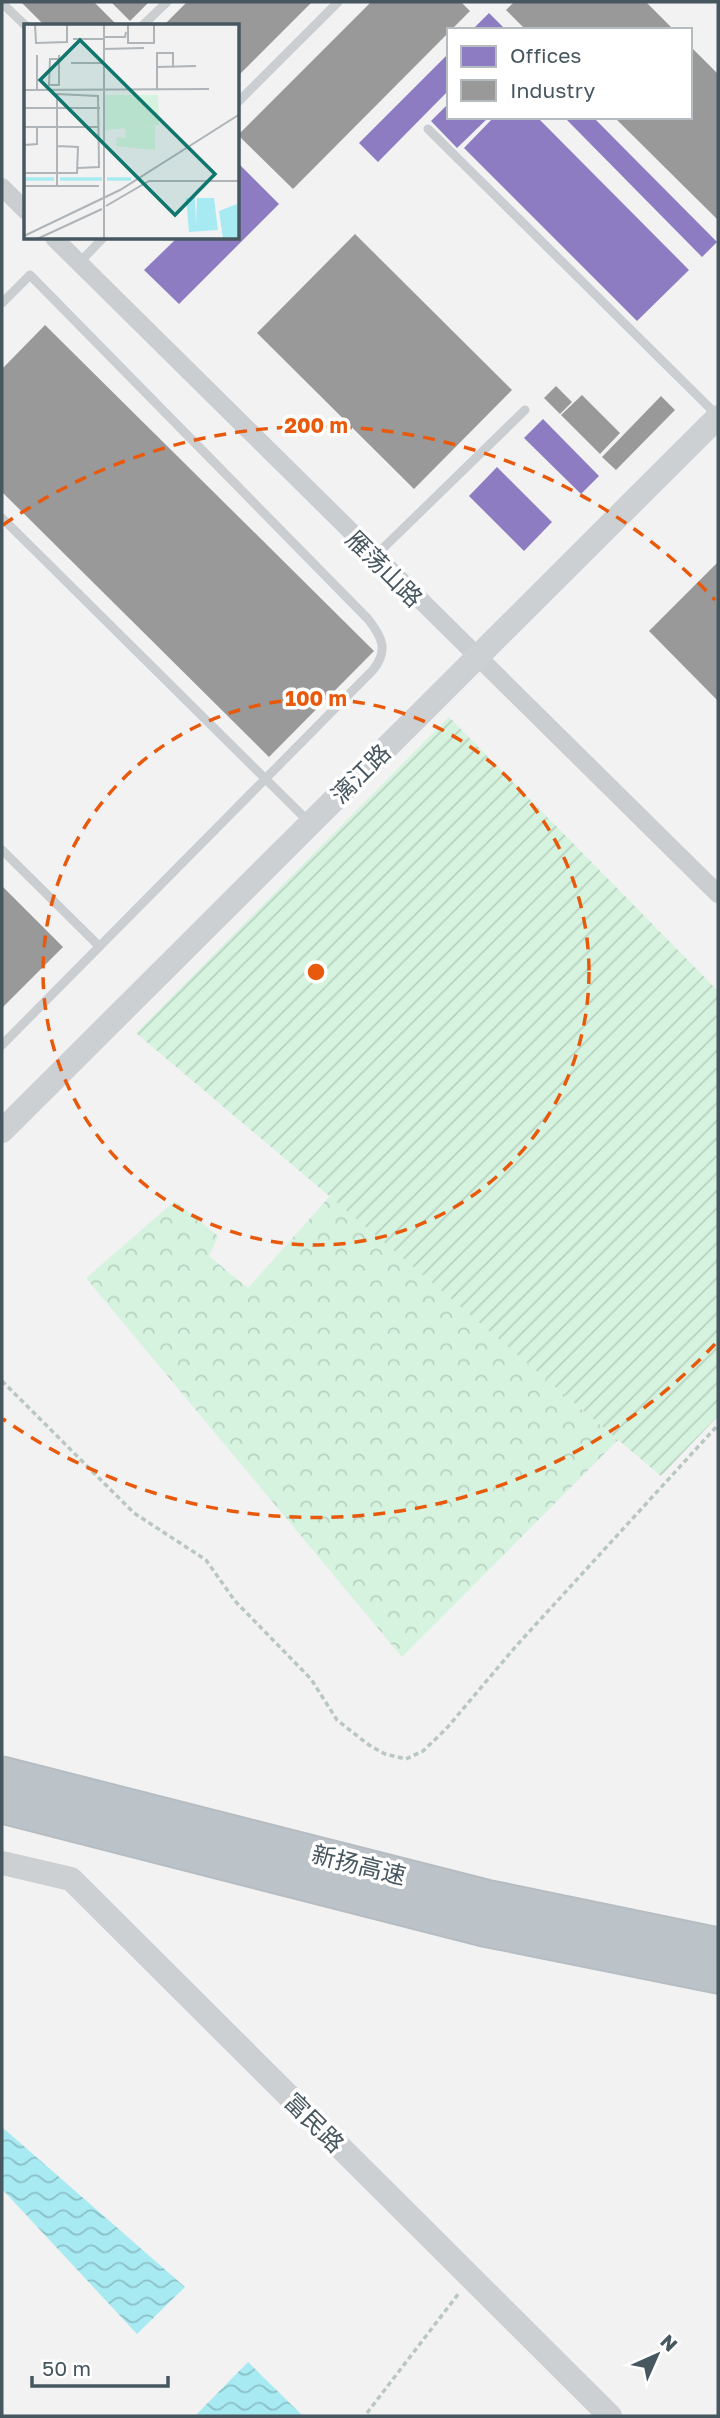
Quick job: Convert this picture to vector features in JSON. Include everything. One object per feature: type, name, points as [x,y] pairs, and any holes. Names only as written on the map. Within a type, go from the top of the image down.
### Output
[{"type":"highway","name":"新扬高速","points":[[2,1774],[486,1897],[718,1945]]},
{"type":"highway","name":"新扬高速","points":[[2,1806],[484,1929],[718,1976]]},
{"type":"street","points":[[2,187],[24,209]]},
{"type":"street","name":"雁荡山路","points":[[56,240],[475,658],[718,894]]},
{"type":"street","name":"漓江路","points":[[2,1130],[718,417]]},
{"type":"street","name":"富民路","points":[[2,1863],[71,1879],[610,2416]]},
{"type":"lane","points":[[144,24],[167,2]]},
{"type":"lane","points":[[240,100],[338,2]]},
{"type":"lane","points":[[5,5],[24,24]]},
{"type":"lane","points":[[428,130],[718,417]]},
{"type":"lane","points":[[79,263],[101,240]]},
{"type":"lane","points":[[2,303],[30,275],[368,619],[382,640],[383,651],[373,670],[2,1045]]},
{"type":"lane","points":[[374,557],[525,410]]},
{"type":"lane","points":[[2,518],[310,823]]},
{"type":"lane","points":[[2,850],[99,946]]},
{"type":"path","points":[[2,1381],[134,1513],[205,1560],[235,1601],[312,1679],[337,1720],[369,1745],[385,1754],[406,1759],[423,1751],[446,1729],[517,1645],[718,1426]]},
{"type":"path","points":[[367,2413],[471,2278]]},
{"type":"green space","points":[[449,717],[718,991],[718,1416],[661,1476],[136,1033]]},
{"type":"green space","points":[[330,1196],[618,1440],[402,1657],[86,1278],[175,1201],[218,1236],[209,1256],[248,1288]]},
{"type":"water","points":[[2,2127],[185,2287],[137,2334],[2,2189]]},
{"type":"water","points":[[248,2362],[303,2416],[195,2416]]},
{"type":"building: Offices","points":[[489,13],[504,28],[474,28]]},
{"type":"building: Offices","points":[[447,55],[447,92],[378,162],[359,143]]},
{"type":"building: Offices","points":[[447,105],[447,119],[487,119],[457,148],[431,121]]},
{"type":"building: Offices","points":[[492,119],[539,119],[689,270],[637,321],[464,148]]},
{"type":"building: Offices","points":[[566,119],[595,119],[717,242],[702,257]]},
{"type":"building: Offices","points":[[240,165],[279,204],[179,304],[144,270],[175,240],[240,240]]},
{"type":"building: Offices","points":[[543,419],[599,476],[581,494],[524,438]]},
{"type":"building: Offices","points":[[497,467],[552,522],[524,551],[469,496]]},
{"type":"building: Industry","points":[[21,2],[94,2],[116,24],[43,24]]},
{"type":"building: Industry","points":[[111,2],[149,2],[130,21]]},
{"type":"building: Industry","points":[[187,2],[312,2],[240,74],[240,24],[165,24]]},
{"type":"building: Industry","points":[[371,2],[461,2],[470,11],[453,28],[447,28],[447,34],[293,189],[240,137],[240,133]]},
{"type":"building: Industry","points":[[514,2],[646,2],[672,28],[524,28],[506,10]]},
{"type":"building: Industry","points":[[692,48],[718,74],[718,220],[616,119],[692,119]]},
{"type":"building: Industry","points":[[355,234],[512,390],[414,489],[257,333]]},
{"type":"building: Industry","points":[[45,325],[374,651],[269,757],[2,492],[2,369]]},
{"type":"building: Industry","points":[[556,386],[572,402],[560,414],[544,398]]},
{"type":"building: Industry","points":[[582,395],[620,433],[600,454],[561,415]]},
{"type":"building: Industry","points":[[661,396],[675,410],[616,470],[602,457]]},
{"type":"building: Industry","points":[[718,562],[718,701],[649,631]]},
{"type":"building: Industry","points":[[2,886],[63,947],[2,1008]]}]
